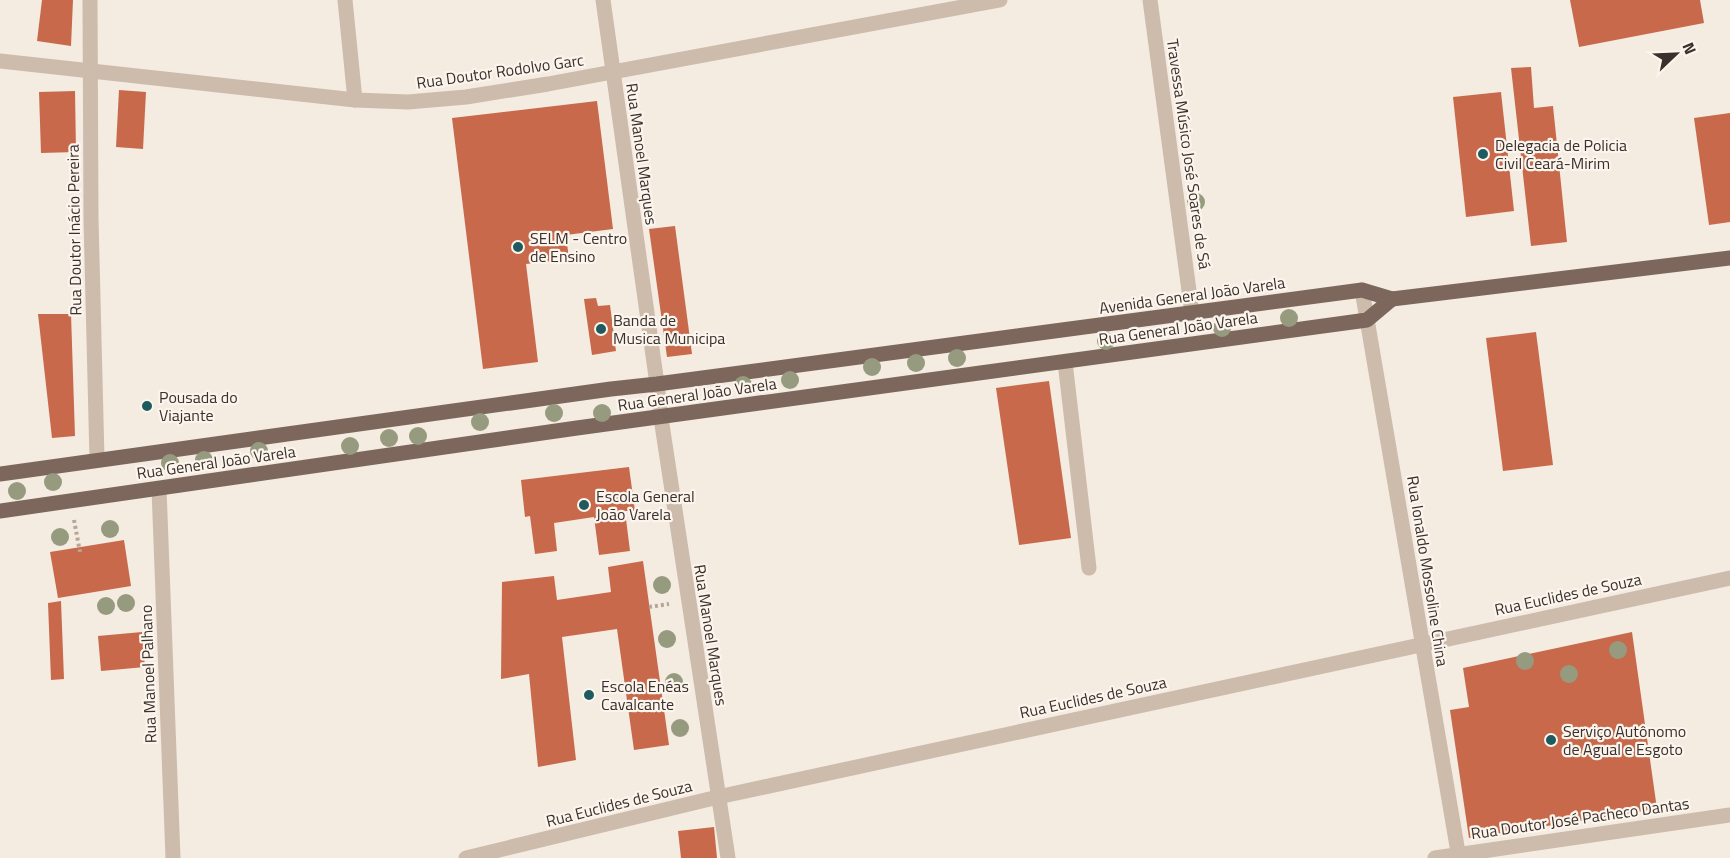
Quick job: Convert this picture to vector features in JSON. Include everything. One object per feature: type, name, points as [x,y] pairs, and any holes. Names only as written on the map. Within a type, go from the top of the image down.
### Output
[{"type":"main road","name":"Avenida General João Varela","points":[[657,384],[1362,290],[1392,299],[1730,258]]},
{"type":"main road","points":[[1366,320],[1392,299]]},
{"type":"main road","name":"Rua General João Varela","points":[[0,511],[1366,320]]},
{"type":"main road","name":"Rua General João Varela","points":[[0,474],[592,391],[657,384]]},
{"type":"street","name":"Rua Doutor Inácio Pereira","points":[[90,0],[90,219],[97,459]]},
{"type":"street","points":[[345,0],[355,100]]},
{"type":"street","name":"Rua Manoel Marques","points":[[603,0],[661,418],[728,858]]},
{"type":"street","name":"Rua Doutor Rodolvo Garc","points":[[0,61],[355,100],[408,102],[466,97],[549,84],[1000,0]]},
{"type":"street","name":"Travessa Músico José Soares de Sá","points":[[1150,0],[1192,313]]},
{"type":"street","name":"Rua Ionaldo Mossoline China","points":[[1362,290],[1458,856]]},
{"type":"street","points":[[1065,362],[1089,568]]},
{"type":"street","name":"Rua Manoel Palhano","points":[[159,489],[173,858]]},
{"type":"street","name":"Rua Euclides de Souza","points":[[466,858],[718,797],[1730,578]]},
{"type":"street","name":"Rua Doutor José Pacheco Dantas","points":[[1435,858],[1730,815]]},
{"type":"path","points":[[72,500],[80,552]]},
{"type":"building","points":[[42,0],[73,0],[71,46],[37,41]]},
{"type":"building","points":[[1570,0],[1700,0],[1704,23],[1579,47]]},
{"type":"building","points":[[1531,67],[1534,108],[1553,106],[1567,242],[1531,246],[1511,68]]},
{"type":"building","points":[[119,90],[146,92],[143,149],[116,147]]},
{"type":"building","points":[[75,91],[76,152],[41,153],[39,92]]},
{"type":"building","name":"Delegacia de Policia Civil Ceará-Mirim","points":[[1501,92],[1514,211],[1466,217],[1453,97]]},
{"type":"building","name":"SELM - Centro de Ensino","points":[[597,101],[613,229],[566,235],[569,259],[526,264],[538,362],[483,369],[452,118]]},
{"type":"building","points":[[1730,113],[1730,222],[1709,225],[1694,118]]},
{"type":"building","points":[[675,226],[692,354],[667,357],[649,229]]},
{"type":"building","name":"Banda de Musica Municipa","points":[[596,298],[598,306],[610,305],[616,351],[592,355],[584,299]]},
{"type":"building","points":[[38,314],[71,314],[75,436],[52,438]]},
{"type":"building","points":[[1536,332],[1553,465],[1503,471],[1486,338]]},
{"type":"building","points":[[1049,381],[1071,538],[1019,545],[996,388]]},
{"type":"building","points":[[629,467],[635,511],[625,511],[630,551],[599,555],[594,517],[554,523],[557,551],[535,554],[530,516],[525,517],[521,480]]},
{"type":"building","points":[[124,540],[131,586],[58,598],[50,552]]},
{"type":"building","points":[[643,561],[669,745],[634,750],[617,629],[562,637],[576,760],[538,767],[529,674],[501,679],[502,582],[554,576],[557,600],[611,592],[608,567]]},
{"type":"building","points":[[61,601],[64,679],[51,680],[48,603]]},
{"type":"building","points":[[142,632],[145,667],[101,671],[98,636]]},
{"type":"building","name":"Serviço Autônomo de Agual e Esgoto","points":[[1632,632],[1657,809],[1469,838],[1450,710],[1469,707],[1463,668]]},
{"type":"building","points":[[714,827],[717,858],[681,858],[678,831]]},
{"type":"place","name":"Delegacia de Policia Civil Ceará-Mirim","points":[[1483,154]]},
{"type":"place","name":"SELM - Centro de Ensino","points":[[518,247]]},
{"type":"place","name":"Banda de Musica Municipa","points":[[601,329]]},
{"type":"place","name":"Pousada do Viajante","points":[[147,406]]},
{"type":"place","name":"Escola General João Varela","points":[[584,505]]},
{"type":"place","name":"Escola Enéas Cavalcante","points":[[589,695]]},
{"type":"place","name":"Serviço Autônomo de Agual e Esgoto","points":[[1551,740]]}]
